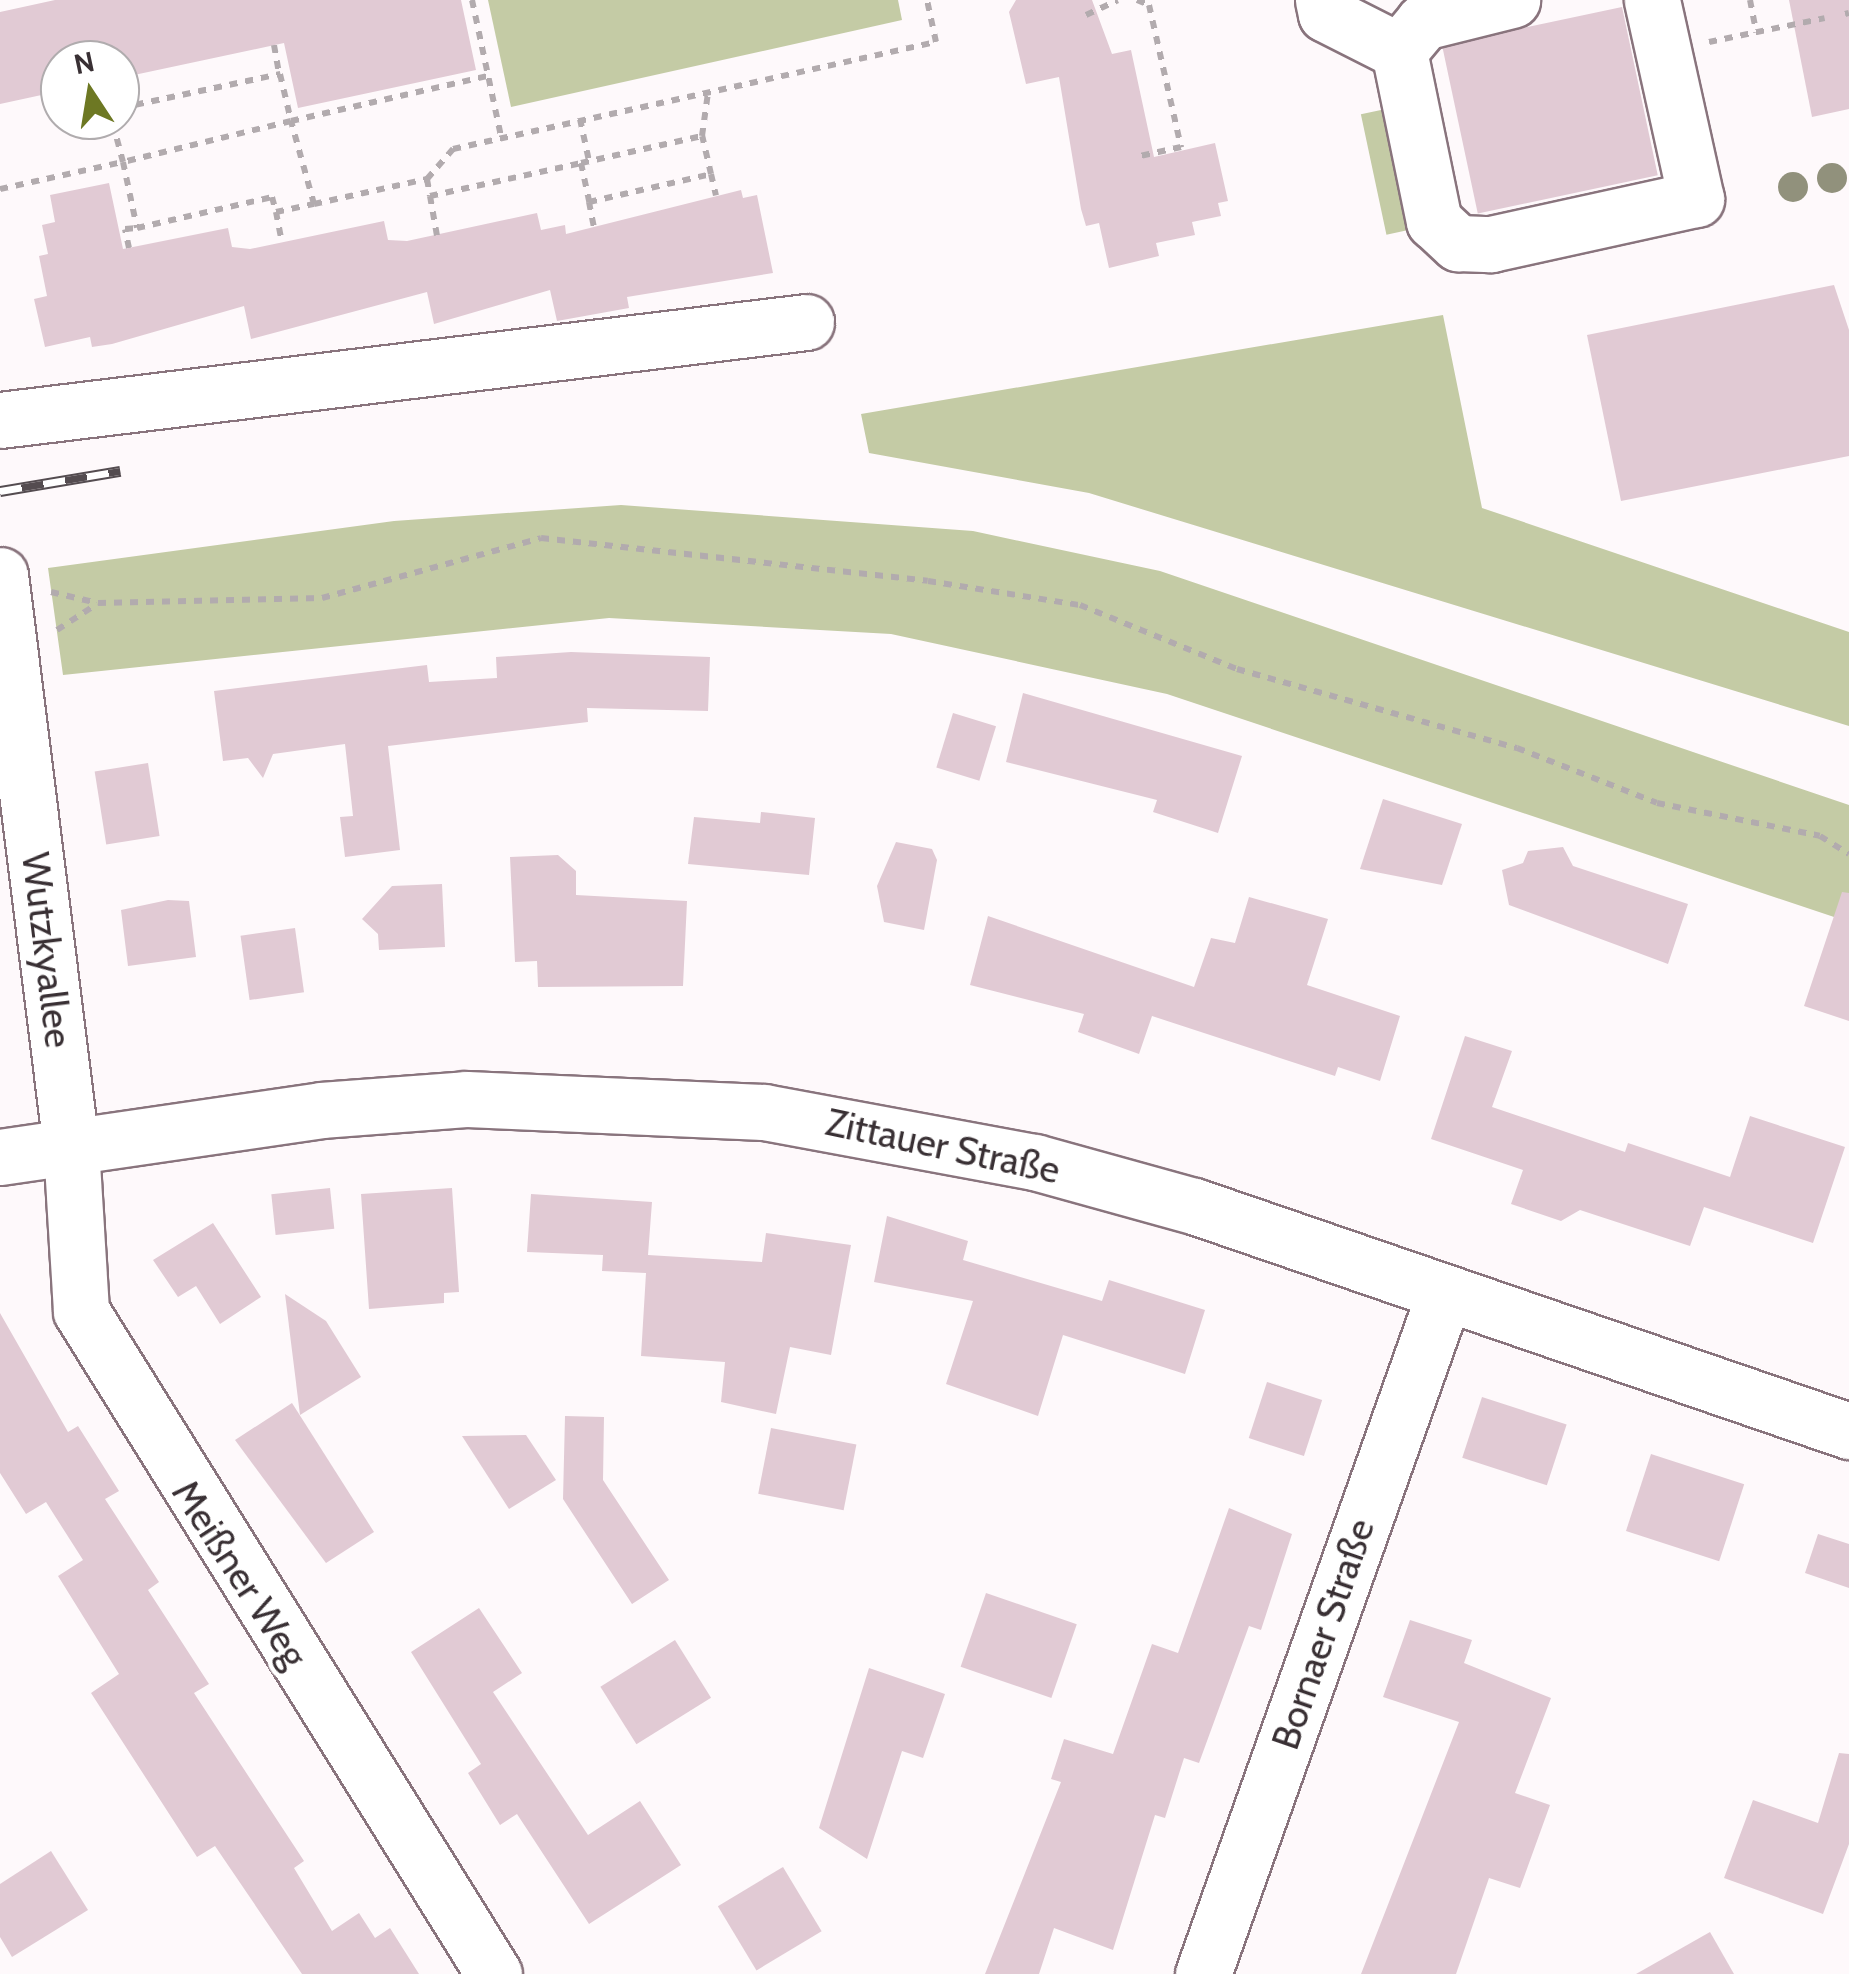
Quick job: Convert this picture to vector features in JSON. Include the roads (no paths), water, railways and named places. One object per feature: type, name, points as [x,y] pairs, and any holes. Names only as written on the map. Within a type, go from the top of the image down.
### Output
[{"type":"street","points":[[1324,0],[1326,14],[1400,51]]},
{"type":"street","points":[[1512,0],[1423,22],[1400,51],[1434,221],[1458,243],[1491,244],[1696,200],[1657,26]]},
{"type":"street","points":[[0,420],[806,322]]},
{"type":"street","name":"Wutzkyallee","points":[[22,583],[71,1147]]},
{"type":"street","name":"Zittauer Straße","points":[[0,1157],[321,1110],[466,1099],[764,1112],[1035,1162],[1194,1206],[1849,1431]]},
{"type":"street","name":"Meißner Weg","points":[[71,1147],[81,1311],[98,1350],[494,1974]]},
{"type":"street","name":"Bornaer Straße","points":[[1203,1974],[1444,1295]]},
{"type":"railway","points":[[0,491],[120,471]]}]
